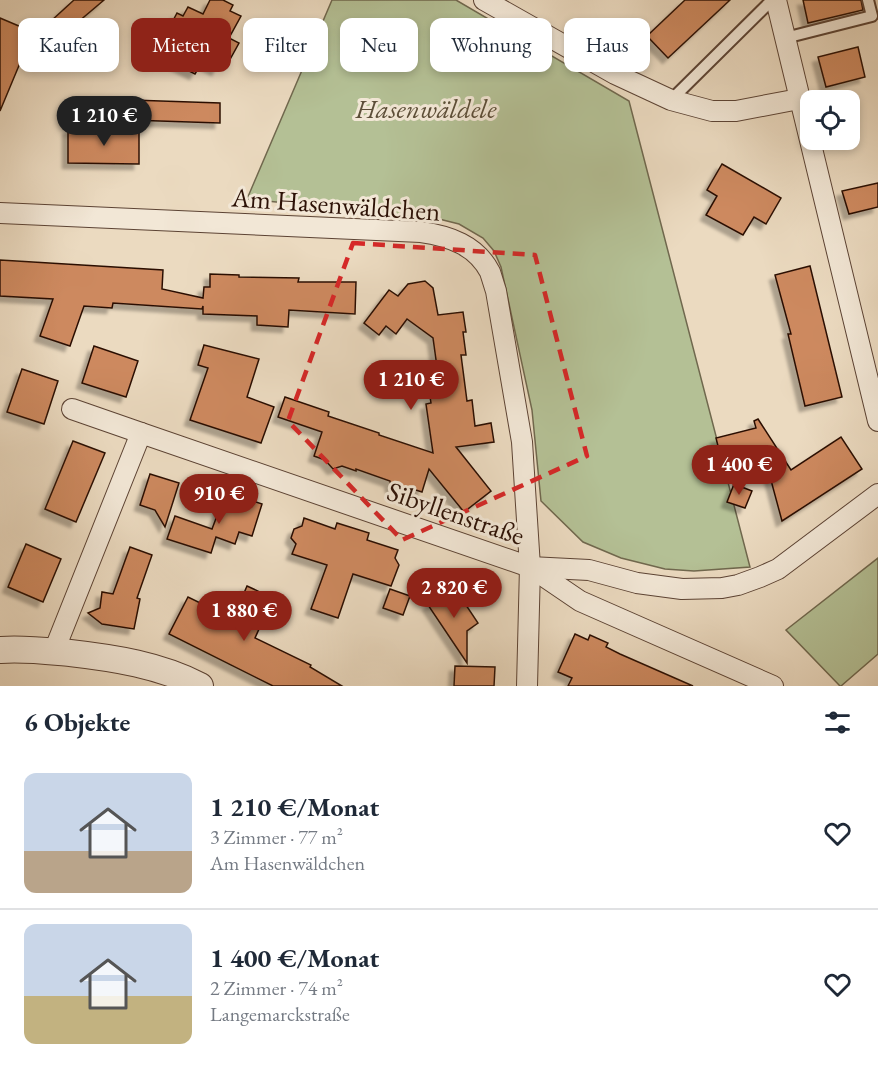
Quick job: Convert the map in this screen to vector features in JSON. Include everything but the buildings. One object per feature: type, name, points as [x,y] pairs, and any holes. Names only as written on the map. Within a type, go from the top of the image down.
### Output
[{"type":"street","points":[[484,0],[615,74],[671,100],[712,111],[736,111],[799,99]]},
{"type":"street","points":[[774,0],[878,421]]},
{"type":"street","name":"Am Hasenwäldchen","points":[[0,213],[421,232],[438,234],[467,246],[490,272],[496,291],[522,442],[530,567],[527,686]]},
{"type":"street","name":"Sibyllenstraße","points":[[72,409],[530,567],[580,601],[773,686]]},
{"type":"street","points":[[54,651],[141,433]]},
{"type":"street","points":[[530,567],[589,570],[637,583],[682,589],[722,588],[738,585],[778,569],[878,494]]},
{"type":"street","points":[[0,650],[54,651],[105,657],[149,666],[200,686]]},
{"type":"lane","points":[[671,100],[774,0]]},
{"type":"lane","points":[[785,38],[872,16],[868,0]]},
{"type":"highlighted area","points":[[353,243],[535,255],[587,456],[402,540],[288,421]]},
{"type":"green space","name":"Hasenwäldele","points":[[332,0],[456,0],[487,18],[430,18],[430,72],[552,72],[552,56],[564,63],[564,72],[579,72],[629,101],[750,567],[694,571],[665,569],[621,558],[583,542],[541,501],[532,410],[501,267],[494,251],[483,238],[459,224],[435,218],[247,199],[301,72],[328,72],[328,18],[324,18]]},
{"type":"green space","points":[[878,558],[878,654],[840,686],[786,630]]}]
